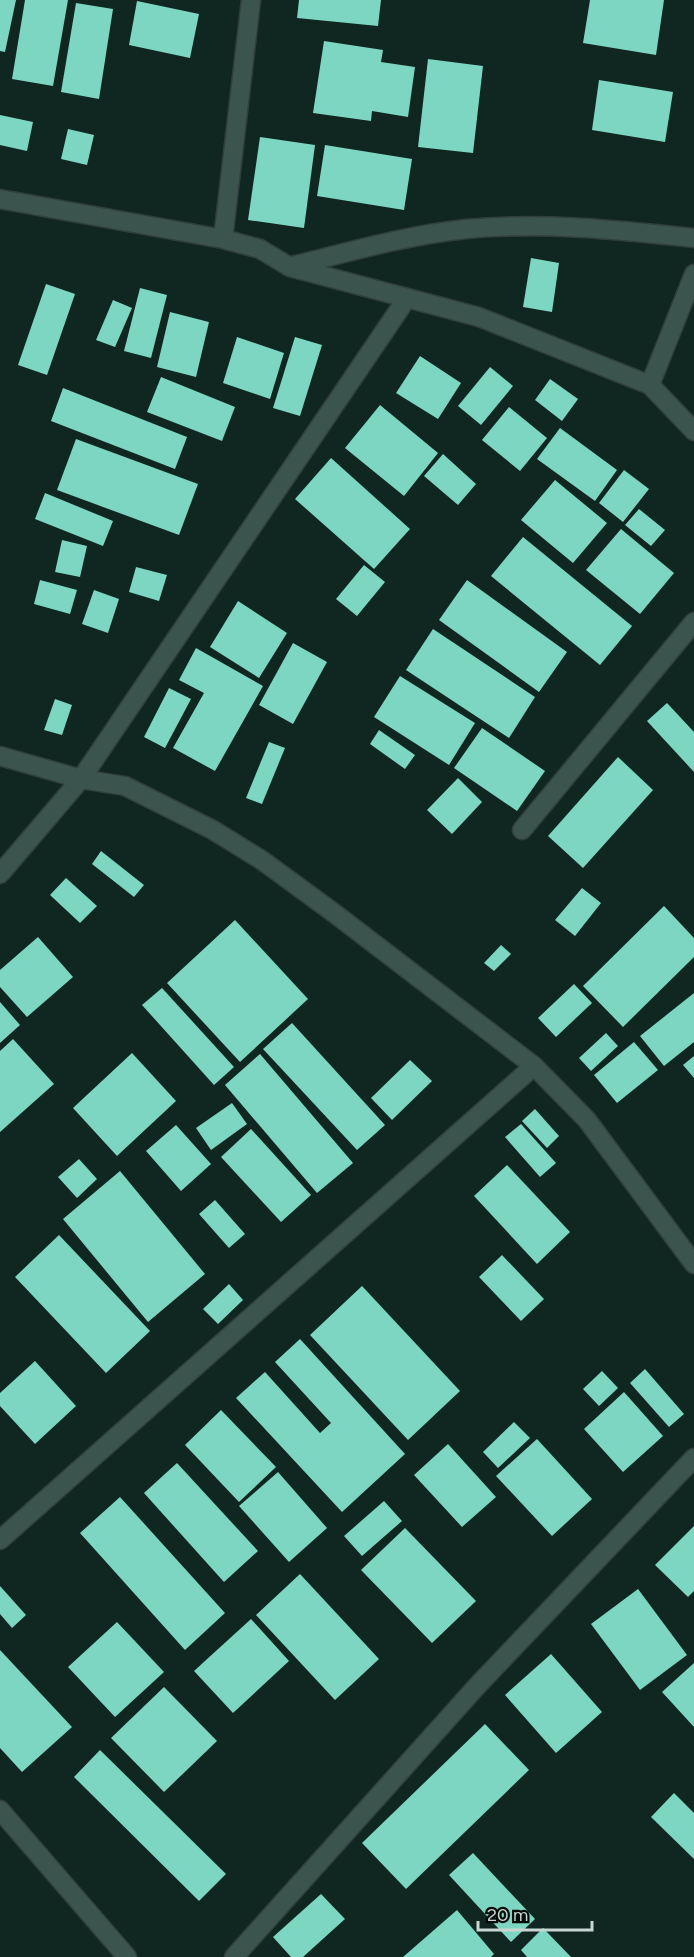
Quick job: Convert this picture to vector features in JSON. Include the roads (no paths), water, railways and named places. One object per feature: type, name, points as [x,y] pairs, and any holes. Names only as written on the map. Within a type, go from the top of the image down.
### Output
[{"type":"street","points":[[223,239],[251,0]]},
{"type":"street","points":[[0,199],[223,239],[260,249],[290,267],[479,317],[650,385],[694,431]]},
{"type":"street","points":[[290,267],[371,247],[466,229],[574,226],[694,238]]},
{"type":"street","points":[[650,385],[694,274]]},
{"type":"street","points":[[0,874],[81,779],[407,298]]},
{"type":"street","points":[[522,830],[694,622]]},
{"type":"street","points":[[0,756],[81,779],[125,786],[213,830],[253,855],[334,913],[534,1066],[587,1120],[694,1264]]},
{"type":"street","points":[[0,1540],[534,1066]]},
{"type":"street","points":[[234,1957],[478,1685],[694,1458]]},
{"type":"street","points":[[0,1810],[127,1957]]}]
